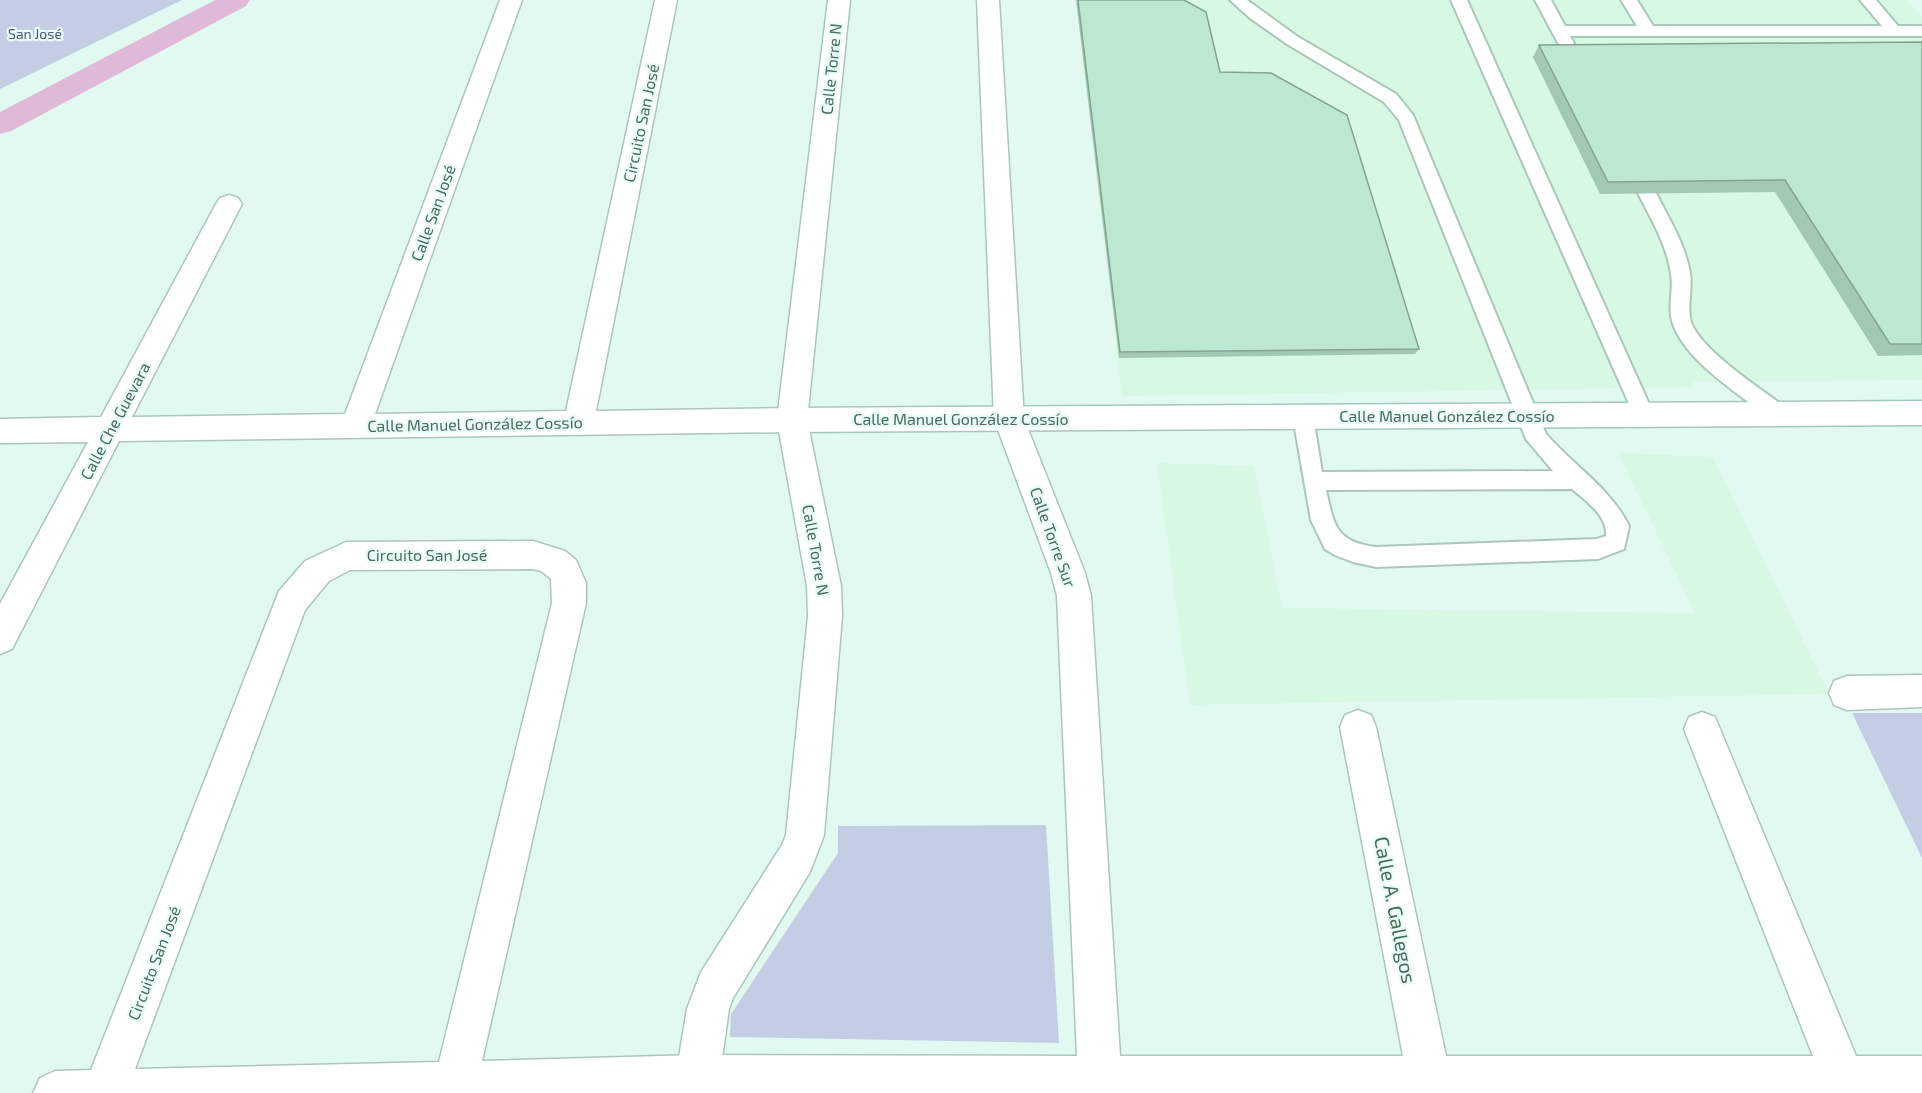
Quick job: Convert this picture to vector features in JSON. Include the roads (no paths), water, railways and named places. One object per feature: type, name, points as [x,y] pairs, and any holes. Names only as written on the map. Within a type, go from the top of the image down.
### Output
[{"type":"street","name":"Calle San José","points":[[356,425],[511,0]]},
{"type":"street","name":"Circuito San José","points":[[579,422],[666,0]]},
{"type":"street","name":"Calle Torre N","points":[[696,1085],[708,1010],[716,987],[796,858],[804,835],[825,601],[792,420],[838,0]]},
{"type":"street","name":"Calle Torre Sur","points":[[988,0],[1009,418],[1068,573],[1074,596],[1100,1078]]},
{"type":"street","name":"Calle Che Guevara","points":[[0,638],[229,204]]},
{"type":"street","name":"Calle Manuel González Cossío","points":[[0,431],[792,420],[1922,413]]},
{"type":"street","name":"Circuito San José","points":[[104,1092],[287,613],[298,592],[317,571],[346,556],[533,555],[546,558],[566,571],[570,581],[569,603],[454,1088]]},
{"type":"street","points":[[1848,693],[1922,692]]},
{"type":"street","name":"Calle A. Gallegos","points":[[1358,727],[1430,1085]]},
{"type":"street","points":[[1702,729],[1843,1078]]},
{"type":"street","points":[[55,1093],[1100,1078],[1430,1085],[1922,1078]]},
{"type":"lane","points":[[1238,0],[1262,21],[1310,52],[1390,98],[1400,108],[1407,119],[1537,439],[1576,480],[1600,501],[1612,516],[1618,526],[1616,543],[1598,549],[1376,557],[1355,554],[1331,541],[1326,531],[1314,481],[1303,417]]},
{"type":"lane","points":[[1459,0],[1644,415]]},
{"type":"lane","points":[[1543,0],[1574,57]]},
{"type":"lane","points":[[1629,0],[1648,31]]},
{"type":"lane","points":[[1868,0],[1894,31]]},
{"type":"lane","points":[[1560,31],[1922,31]]},
{"type":"lane","points":[[1647,193],[1674,248],[1681,271],[1682,286],[1679,302],[1681,320],[1686,332],[1711,358],[1779,414]]},
{"type":"lane","points":[[1314,481],[1576,480]]},
{"type":"waterway","points":[[0,124],[236,0]]},
{"type":"park label","name":"San José","points":[[35,34]]}]
